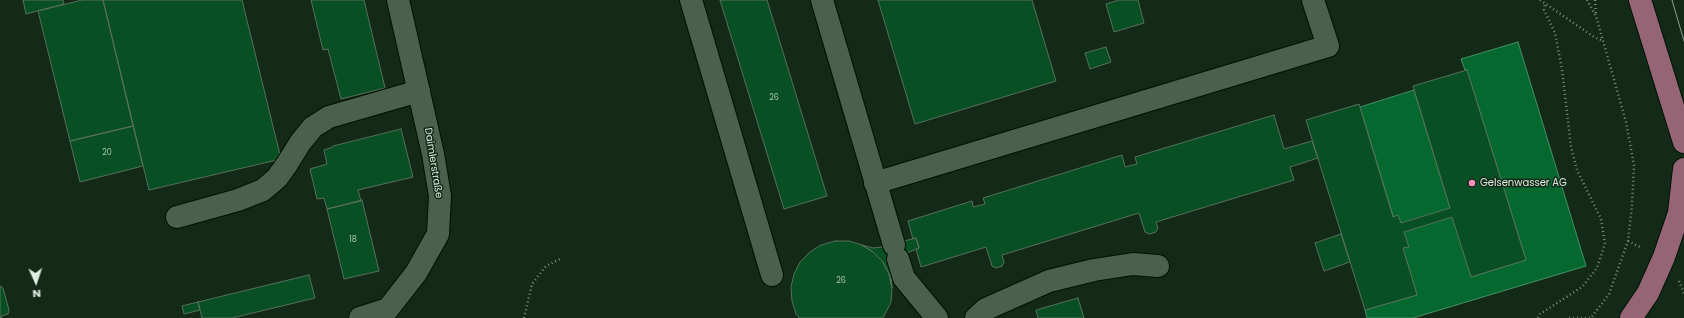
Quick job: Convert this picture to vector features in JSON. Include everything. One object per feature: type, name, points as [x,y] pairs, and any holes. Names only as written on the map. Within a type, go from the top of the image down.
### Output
[{"type":"main road","points":[[1640,0],[1684,142]]},
{"type":"main road","points":[[1631,318],[1648,293],[1664,257],[1679,213],[1684,169]]},
{"type":"street","name":"Daimlerstraße","points":[[360,318],[388,308],[416,273],[438,234],[440,196],[433,154],[398,0]]},
{"type":"street","points":[[691,0],[772,275]]},
{"type":"street","points":[[822,0],[875,184],[904,278],[937,318]]},
{"type":"street","points":[[875,184],[1328,46],[1313,0]]},
{"type":"street","points":[[177,217],[238,200],[263,190],[277,178],[288,164],[300,143],[313,127],[329,117],[419,91]]},
{"type":"street","points":[[976,318],[986,309],[1049,281],[1094,270],[1133,264],[1158,266]]},
{"type":"path","points":[[1540,0],[1594,37],[1603,41]]},
{"type":"path","points":[[1587,0],[1596,16]]},
{"type":"path","points":[[1569,318],[1591,318],[1609,294],[1628,241],[1632,199],[1634,165],[1626,122],[1596,16],[1595,0]]},
{"type":"path","points":[[1538,318],[1540,314],[1582,287],[1597,268],[1605,244],[1601,219],[1577,170],[1572,152],[1562,69],[1555,33],[1544,10],[1545,4]]},
{"type":"path","points":[[524,318],[532,284],[546,266],[562,258]]},
{"type":"shaded area","points":[[1518,42],[1586,266],[1413,318],[1367,318],[1365,310],[1417,295],[1360,107],[1414,90],[1471,277],[1526,260],[1467,70],[1465,70],[1461,59]]},
{"type":"building","points":[[23,0],[63,0],[64,4],[26,14]]},
{"type":"building","points":[[82,0],[103,0],[133,126],[70,141],[38,11]]},
{"type":"building","points":[[103,0],[242,0],[281,159],[149,190]]},
{"type":"building","points":[[311,0],[364,0],[385,88],[341,99],[328,49],[323,50]]},
{"type":"building","points":[[720,0],[767,0],[827,196],[784,209]]},
{"type":"building","points":[[878,0],[1032,0],[1056,81],[915,124]]},
{"type":"building","points":[[1119,0],[1138,0],[1144,23],[1114,32],[1106,4]]},
{"type":"building","points":[[1106,47],[1111,62],[1090,69],[1085,53]]},
{"type":"building","name":"Gelsenwasser AG","points":[[1467,70],[1526,260],[1471,277],[1452,217],[1404,232],[1409,247],[1403,248],[1417,295],[1365,310],[1306,120],[1359,104],[1393,217],[1398,215],[1401,223],[1450,208],[1413,86]]},
{"type":"building","points":[[1274,115],[1284,149],[1312,141],[1318,158],[1290,167],[1294,180],[1156,222],[1158,228],[1156,232],[1150,234],[1145,232],[1139,213],[1002,255],[1004,262],[1002,266],[996,268],[992,266],[986,247],[921,267],[916,249],[919,248],[916,238],[913,239],[908,221],[972,201],[973,207],[985,204],[983,198],[1122,155],[1125,167],[1137,164],[1135,157]]},
{"type":"building","points":[[133,126],[143,166],[80,182],[70,141]]},
{"type":"building","points":[[401,129],[413,177],[358,190],[361,201],[327,209],[324,198],[317,199],[310,169],[327,164],[324,150],[333,146]]},
{"type":"building","points":[[362,200],[379,271],[344,279],[327,209]]},
{"type":"building","points":[[1341,234],[1350,262],[1324,271],[1315,243]]},
{"type":"building","points":[[916,238],[919,248],[902,255],[894,266],[891,274],[892,288],[889,274],[883,262],[873,252],[862,245],[873,248],[881,247]]},
{"type":"building","points":[[835,241],[849,241],[862,245],[873,252],[883,262],[889,274],[892,288],[891,302],[883,318],[799,318],[796,314],[792,301],[791,287],[794,274],[800,262],[810,252],[821,245]]},
{"type":"building","points":[[309,275],[315,298],[232,318],[202,318],[198,302]]},
{"type":"building","points":[[0,286],[3,288],[9,310],[8,314],[1,316],[2,318],[0,318]]},
{"type":"building","points":[[1078,298],[1084,318],[1038,318],[1036,310]]},
{"type":"building","points":[[198,302],[200,310],[184,314],[182,306]]},
{"type":"tram line","points":[[1672,0],[1684,41]]},
{"type":"place","name":"Gelsenwasser AG","points":[[1472,183]]}]
